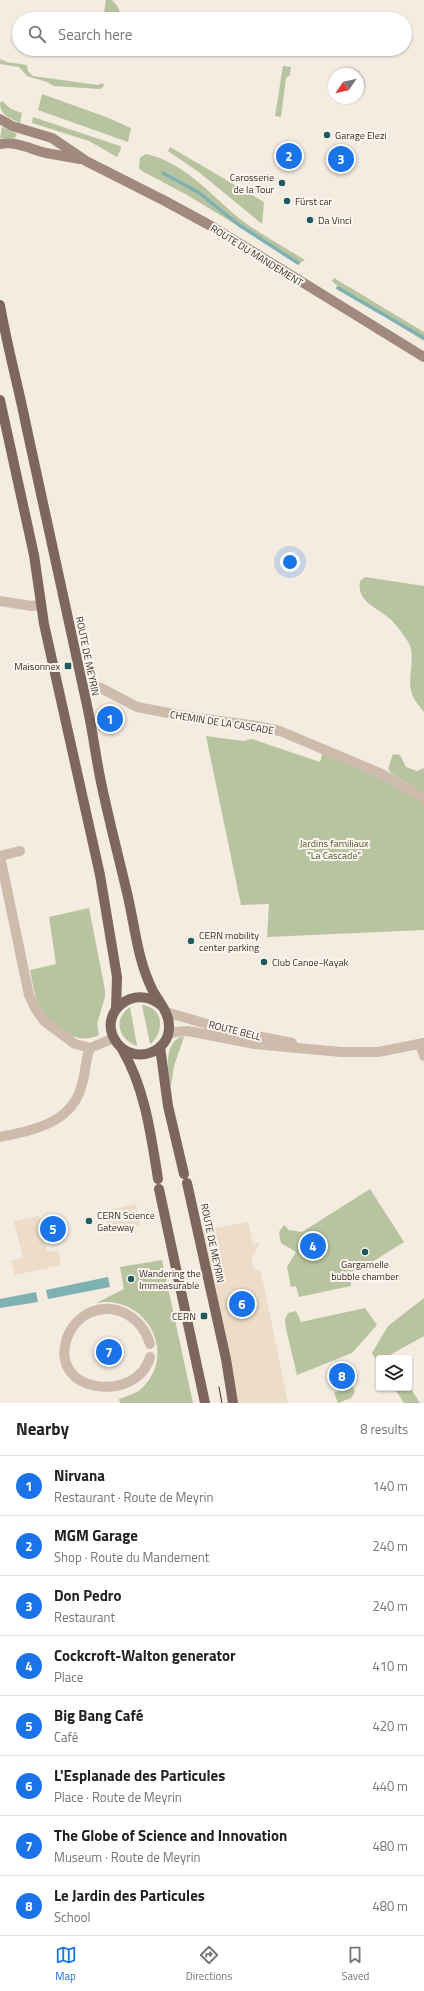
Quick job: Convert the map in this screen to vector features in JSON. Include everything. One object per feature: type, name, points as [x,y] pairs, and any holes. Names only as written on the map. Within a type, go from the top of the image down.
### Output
[{"type":"main road","name":"ROUTE DU MANDEMENT","points":[[0,119],[12,126],[52,138],[86,161],[211,226],[424,357]]},
{"type":"main road","name":"ROUTE DU MANDEMENT","points":[[0,144],[9,142],[20,144],[44,152],[86,161]]},
{"type":"main road","name":"ROUTE DE MEYRIN","points":[[0,305],[83,688],[101,781],[139,949],[150,986],[165,1010],[170,1024],[168,1035]]},
{"type":"main road","points":[[0,400],[34,554],[40,605],[100,875],[117,977],[116,1009],[111,1026],[114,1038],[122,1049],[136,1075],[143,1100],[205,1403]]},
{"type":"main road","points":[[116,1009],[126,1000],[138,996],[154,1000],[165,1010]]},
{"type":"main road","points":[[122,1049],[132,1054],[144,1055],[160,1047],[168,1035]]},
{"type":"main road","name":"ROUTE DE MEYRIN","points":[[160,1047],[168,1106],[186,1178],[224,1352],[233,1403]]},
{"type":"street","points":[[0,601],[31,606],[40,605]]},
{"type":"street","name":"CHEMIN DE LA CASCADE","points":[[83,688],[94,686],[100,688],[137,707],[280,731],[382,774],[424,798]]},
{"type":"street","points":[[20,851],[0,856],[32,1003],[39,1016],[50,1028],[75,1044],[90,1048],[114,1038]]},
{"type":"street","name":"ROUTE BELL","points":[[165,1010],[227,1030],[280,1040],[304,1047]]},
{"type":"street","name":"ROUTE BELL","points":[[168,1035],[175,1032],[188,1031],[278,1047],[304,1047],[365,1053],[391,1050],[422,1043]]},
{"type":"street","points":[[422,1043],[424,1056]]},
{"type":"street","points":[[0,1137],[39,1129],[63,1116],[79,1095],[86,1056],[90,1048]]},
{"type":"street","points":[[150,1344],[144,1329],[133,1318],[119,1310],[104,1309],[89,1313],[76,1322],[68,1335],[65,1350],[67,1365],[74,1379],[86,1389],[100,1394],[116,1394],[134,1385],[146,1370],[150,1357]]},
{"type":"green space","points":[[106,0],[112,0],[120,12],[104,12]]},
{"type":"green space","points":[[0,59],[7,62],[27,65],[28,71],[33,76],[98,85],[103,83],[104,86],[100,89],[54,86],[47,82],[27,76],[19,67],[0,64]]},
{"type":"green space","points":[[283,66],[291,67],[290,75],[286,78],[281,117],[275,116]]},
{"type":"green space","points":[[42,94],[106,117],[131,128],[128,142],[38,110]]},
{"type":"green space","points":[[2,101],[11,109],[22,113],[20,123],[9,118],[4,113],[0,107],[0,103]]},
{"type":"green space","points":[[33,117],[120,146],[121,149],[117,157],[89,141],[32,123]]},
{"type":"green space","points":[[2,127],[17,134],[15,138],[0,138]]},
{"type":"green space","points":[[170,147],[264,202],[262,224],[200,173],[168,151]]},
{"type":"green space","points":[[146,154],[173,164],[185,172],[208,190],[240,219],[305,260],[300,263],[296,261],[187,195],[142,171],[139,168],[140,158]]},
{"type":"green space","points":[[334,278],[424,332],[424,341],[341,289],[332,281]]},
{"type":"green space","points":[[365,577],[424,586],[424,712],[412,694],[410,680],[412,653],[410,646],[392,621],[364,599],[361,594],[360,581]]},
{"type":"green space","name":"Jardins familiaux \"La Cascade\"","points":[[206,736],[243,741],[252,739],[320,762],[323,752],[368,770],[424,802],[424,930],[267,937],[269,904],[241,905]]},
{"type":"green space","points":[[393,754],[400,755],[406,767],[417,771],[424,768],[424,793],[391,773],[388,769]]},
{"type":"green space","points":[[89,908],[105,990],[105,997],[97,1024],[99,1035],[90,1038],[81,1038],[64,1032],[43,1012],[38,1004],[30,970],[56,964],[49,917]]},
{"type":"green space","points":[[142,1005],[155,1010],[160,1021],[158,1034],[150,1044]]},
{"type":"green space","points":[[130,1007],[137,1046],[126,1039],[120,1029],[121,1017]]},
{"type":"green space","points":[[180,1037],[184,1037],[174,1066],[171,1087],[168,1067],[169,1053],[171,1046]]},
{"type":"green space","points":[[370,1189],[404,1242],[361,1269],[350,1272],[351,1286],[299,1297],[296,1286],[291,1287],[287,1267],[296,1252],[281,1243],[279,1232],[284,1225],[289,1230],[302,1232]]},
{"type":"green space","points":[[162,1260],[193,1403],[120,1403],[119,1399],[139,1391],[152,1375],[157,1360],[157,1344],[152,1330],[142,1317],[129,1308],[114,1303],[96,1303],[124,1289],[120,1267]]},
{"type":"green space","points":[[424,1298],[424,1336],[390,1355],[376,1355],[376,1359],[372,1353],[388,1326]]},
{"type":"green space","points":[[365,1308],[377,1325],[352,1353],[297,1375],[286,1329],[285,1319],[288,1313],[296,1311],[301,1322]]},
{"type":"green space","points":[[346,1369],[355,1392],[351,1398],[338,1403],[334,1393],[345,1388],[339,1372]]},
{"type":"green space","points":[[396,1391],[412,1391],[420,1403],[404,1403]]},
{"type":"shaded area","points":[[136,1204],[140,1225],[109,1232],[104,1211]]},
{"type":"shaded area","points":[[39,1216],[47,1252],[58,1250],[61,1265],[15,1275],[11,1261],[23,1258],[14,1221]]},
{"type":"shaded area","points":[[248,1222],[253,1244],[260,1243],[251,1259],[253,1267],[261,1272],[288,1403],[236,1403],[201,1231]]},
{"type":"water","points":[[108,1277],[110,1287],[48,1299],[46,1290]]},
{"type":"water","points":[[36,1292],[38,1302],[0,1308],[0,1299]]},
{"type":"waterway","points":[[163,173],[198,192],[239,225],[298,263]]},
{"type":"waterway","points":[[338,288],[424,338]]},
{"type":"tram line","points":[[219,1387],[222,1403]]},
{"type":"place","name":"Garage Elezi","points":[[327,135]]},
{"type":"place","name":"MGM Garage","points":[[289,156]]},
{"type":"place","name":"Don Pedro","points":[[341,159]]},
{"type":"place","name":"Carosserie de la Tour","points":[[282,183]]},
{"type":"place","name":"Fürst car","points":[[287,201]]},
{"type":"place","name":"Da Vinci","points":[[310,220]]},
{"type":"place","name":"Maisonnex","points":[[68,666]]},
{"type":"place","name":"Nirvana","points":[[110,719]]},
{"type":"place","name":"CERN mobility center parking","points":[[191,941]]},
{"type":"place","name":"Club Canoe-Kayak","points":[[264,962]]},
{"type":"place","name":"CERN Science Gateway","points":[[89,1221]]},
{"type":"place","name":"Big Bang Café","points":[[53,1229]]},
{"type":"place","name":"Cockcroft-Walton generator","points":[[313,1246]]},
{"type":"place","name":"Gargamelle bubble chamber","points":[[365,1252]]},
{"type":"place","name":"Wandering the Immeasurable","points":[[131,1279]]},
{"type":"place","name":"L'Esplanade des Particules","points":[[242,1304]]},
{"type":"place","name":"CERN","points":[[204,1316]]},
{"type":"place","name":"The Globe of Science and Innovation","points":[[109,1352]]},
{"type":"place","name":"Le Jardin des Particules","points":[[342,1376]]}]
